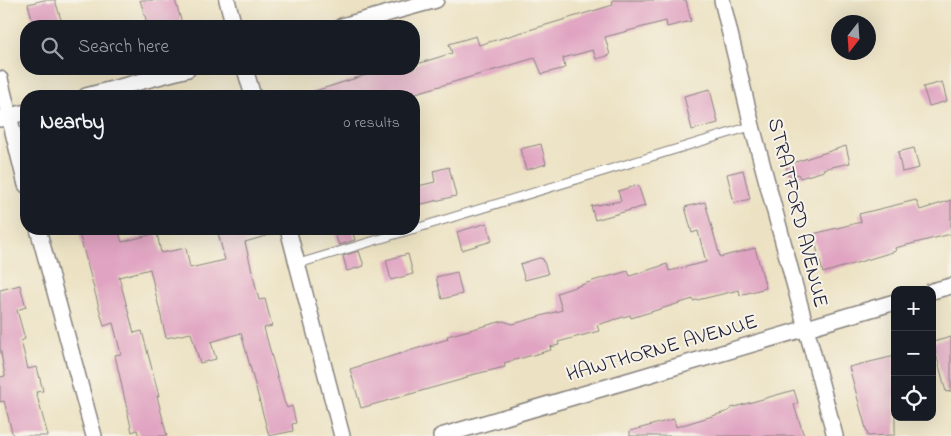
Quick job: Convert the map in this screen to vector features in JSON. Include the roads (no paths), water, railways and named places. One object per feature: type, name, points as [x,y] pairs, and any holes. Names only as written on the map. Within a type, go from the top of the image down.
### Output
[{"type":"street","points":[[227,0],[232,20]]},
{"type":"street","points":[[364,20],[436,0]]},
{"type":"street","name":"STRATFORD AVENUE","points":[[722,0],[804,328],[835,436]]},
{"type":"street","points":[[109,90],[165,75]]},
{"type":"street","points":[[247,75],[251,90]]},
{"type":"street","points":[[0,79],[4,118],[20,167]]},
{"type":"street","points":[[4,118],[20,114]]},
{"type":"street","points":[[40,235],[94,436]]},
{"type":"street","points":[[290,235],[342,436]]},
{"type":"street","points":[[936,290],[951,286]]},
{"type":"street","name":"HAWTHORNE AVENUE","points":[[441,436],[891,303]]},
{"type":"lane","points":[[420,227],[752,126]]},
{"type":"lane","points":[[297,264],[394,235]]}]
